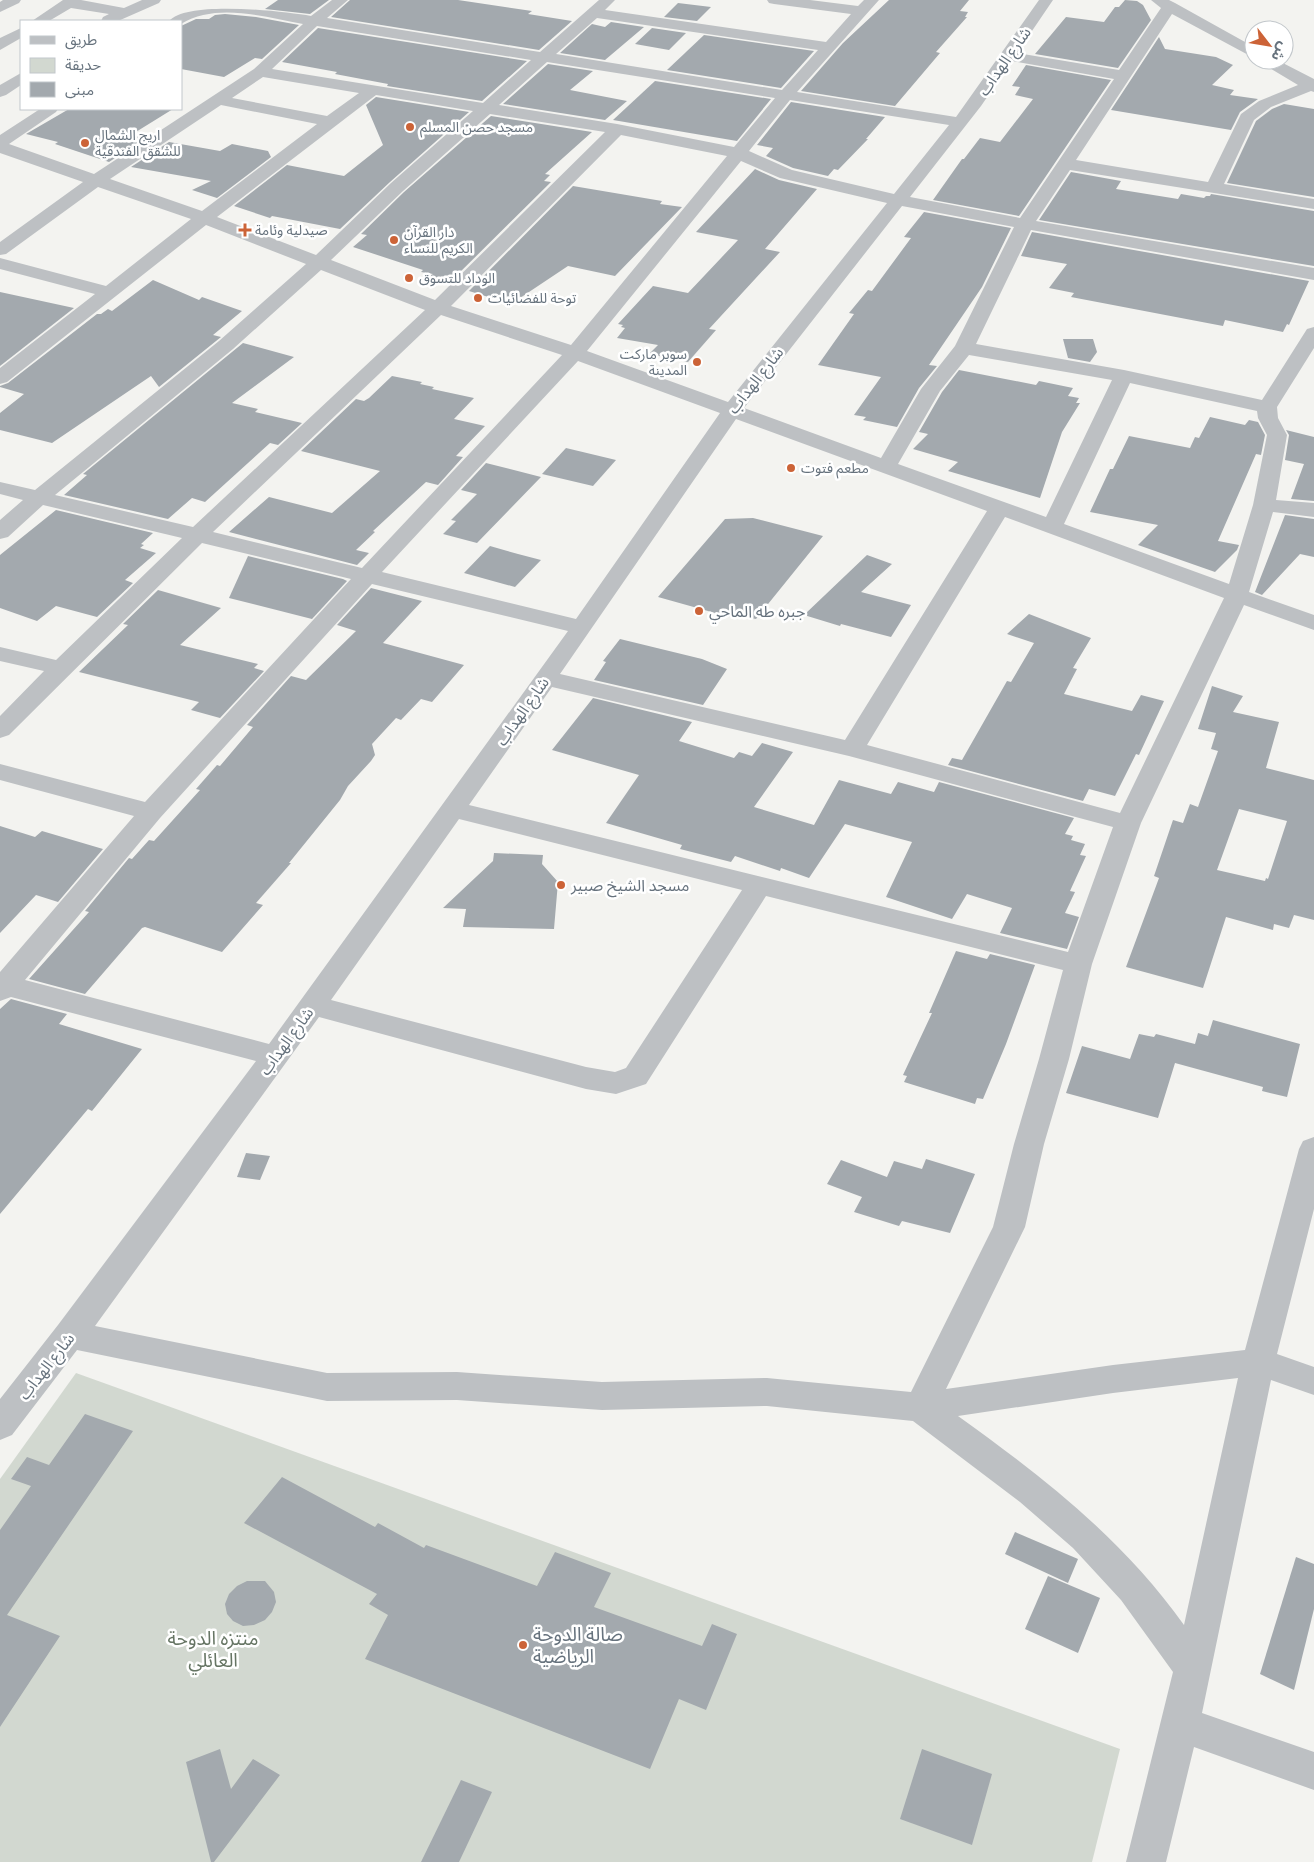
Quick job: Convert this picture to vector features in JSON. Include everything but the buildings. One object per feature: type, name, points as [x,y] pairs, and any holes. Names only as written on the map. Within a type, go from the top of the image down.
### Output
[{"type":"street","points":[[0,8],[14,0]]},
{"type":"street","points":[[109,20],[154,0]]},
{"type":"street","points":[[0,250],[98,180],[260,72],[314,20],[341,0]]},
{"type":"street","points":[[0,532],[38,498],[226,345],[318,263],[397,187],[608,0]]},
{"type":"street","points":[[774,0],[867,5]]},
{"type":"street","name":"شارع الهداب","points":[[0,1425],[70,1335],[276,1056],[582,627],[731,410],[959,122],[1008,56],[1046,0]]},
{"type":"street","points":[[41,20],[71,2],[124,12]]},
{"type":"street","points":[[886,467],[931,389],[964,348],[1025,224],[1124,76],[1164,3],[1244,47]]},
{"type":"street","points":[[276,1056],[2,987],[151,812],[366,575],[575,353],[786,95],[867,5]]},
{"type":"street","points":[[178,20],[194,11],[227,7],[959,122]]},
{"type":"street","points":[[594,13],[830,47]]},
{"type":"street","points":[[0,45],[20,33]]},
{"type":"street","points":[[1008,56],[1124,76]]},
{"type":"street","points":[[1284,70],[1313,86]]},
{"type":"street","points":[[260,72],[617,130],[738,154],[786,174],[898,200],[1314,274]]},
{"type":"street","points":[[0,92],[18,76]]},
{"type":"street","points":[[1214,188],[1247,117],[1264,104],[1313,86]]},
{"type":"street","points":[[0,378],[204,218],[372,91]]},
{"type":"street","points":[[218,100],[331,122]]},
{"type":"street","points":[[0,143],[49,110]]},
{"type":"street","points":[[0,730],[60,668],[196,535],[438,308],[617,130]]},
{"type":"street","points":[[0,147],[204,218],[438,308],[575,353],[1314,623]]},
{"type":"street","points":[[1066,164],[1314,204]]},
{"type":"street","points":[[0,264],[109,292]]},
{"type":"street","points":[[920,1406],[1009,1227],[1029,1144],[1054,1059],[1078,964],[1128,823],[1237,595],[1264,505],[1277,435],[1274,428],[1268,422],[1267,407],[1314,333]]},
{"type":"street","points":[[964,348],[1124,376],[1267,407]]},
{"type":"street","points":[[1052,527],[1124,376]]},
{"type":"street","points":[[0,488],[582,627]]},
{"type":"street","points":[[1264,505],[1314,510]]},
{"type":"street","points":[[852,750],[1000,508]]},
{"type":"street","points":[[0,654],[60,668]]},
{"type":"street","points":[[545,678],[852,750],[1128,823]]},
{"type":"street","points":[[0,772],[151,812]]},
{"type":"street","points":[[452,809],[1078,964]]},
{"type":"street","points":[[312,1005],[586,1078],[616,1083],[636,1076],[758,885]]},
{"type":"street","points":[[1146,1862],[1181,1724],[1258,1362],[1314,1149]]},
{"type":"street","points":[[70,1335],[327,1387],[457,1386],[602,1396],[767,1392],[920,1406],[1114,1379],[1258,1362],[1314,1381]]},
{"type":"street","points":[[920,1406],[1018,1480],[1079,1530],[1134,1588],[1192,1668]]},
{"type":"street","points":[[1181,1724],[1314,1771]]},
{"type":"green space","name":"منتزه الدوحة العائلي","points":[[76,1373],[1120,1749],[1092,1862],[0,1862],[0,1479]]},
{"type":"place","name":"مسجد حصن المسلم","points":[[410,127]]},
{"type":"place","name":"اريج الشمال للشقق الفندقية","points":[[85,143]]},
{"type":"place","name":"صيدلية وئامة","points":[[245,230]]},
{"type":"place","name":"دار القرآن الكريم للنساء","points":[[394,240]]},
{"type":"place","name":"الوداد للتسوق","points":[[409,278]]},
{"type":"place","name":"توحة للفضائيات","points":[[478,298]]},
{"type":"place","name":"سوبر ماركت المدينة","points":[[697,362]]},
{"type":"place","name":"مطعم فتوت","points":[[791,468]]},
{"type":"place","name":"جبره طه الماحي","points":[[699,611]]},
{"type":"place","name":"مسجد الشيخ صبير","points":[[561,885]]},
{"type":"place","name":"صالة الدوحة الرياضية","points":[[523,1645]]}]
